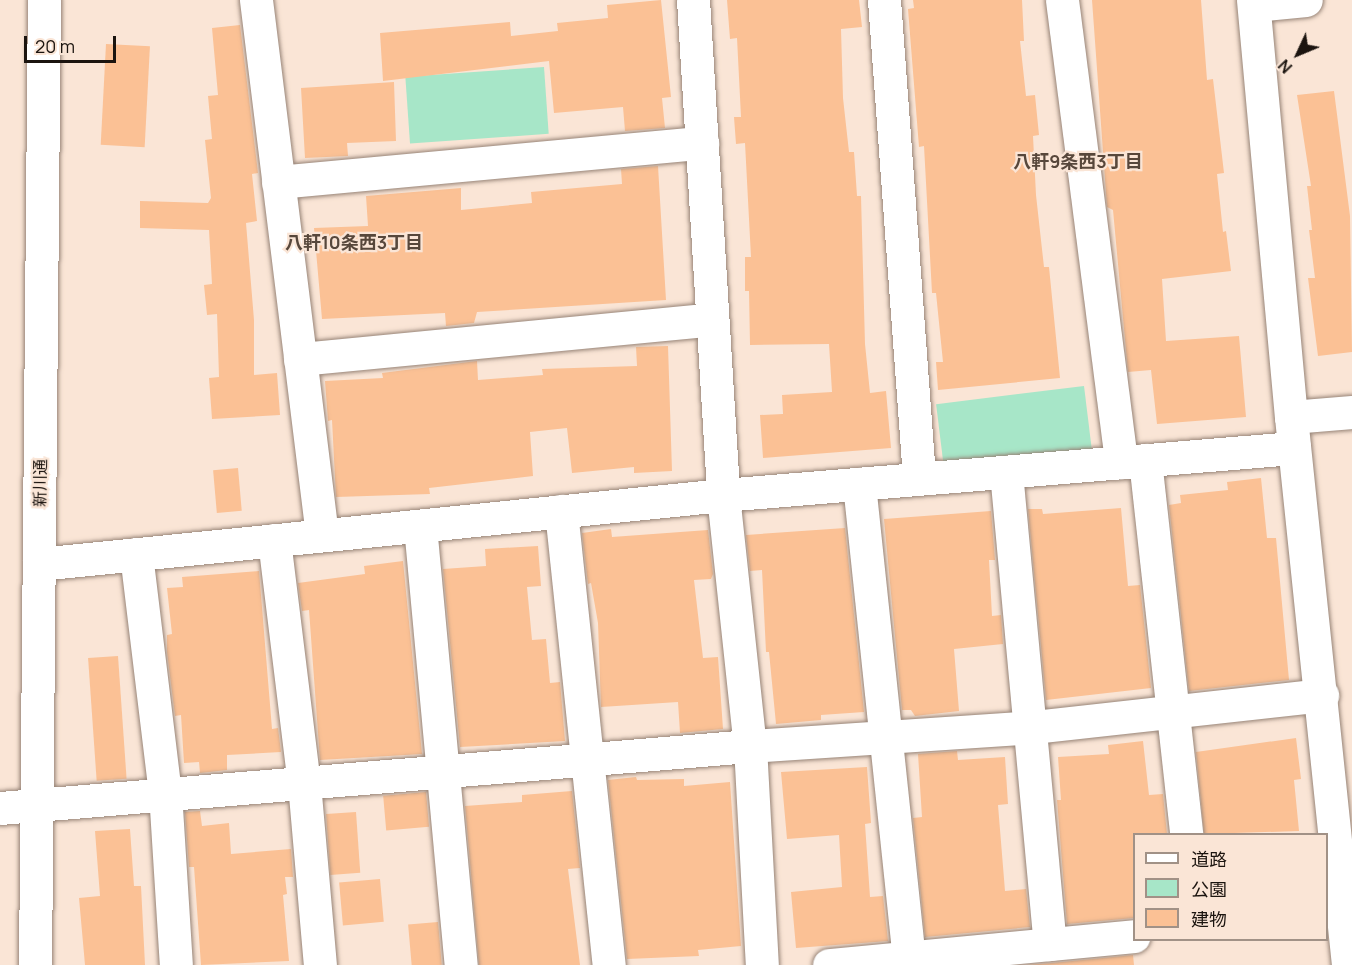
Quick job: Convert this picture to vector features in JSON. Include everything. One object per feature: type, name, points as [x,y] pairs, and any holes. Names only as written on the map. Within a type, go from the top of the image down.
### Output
[{"type":"street","name":"新川通","points":[[35,965],[44,0]]},
{"type":"street","points":[[256,0],[322,535]]},
{"type":"street","points":[[693,0],[723,495],[750,746],[762,965]]},
{"type":"street","points":[[884,0],[919,479]]},
{"type":"street","points":[[1062,0],[1133,461],[1175,711],[1186,833]]},
{"type":"street","points":[[1306,0],[1254,2],[1293,433],[1322,695],[1339,735],[1341,919],[1348,965]]},
{"type":"street","points":[[278,182],[702,143]]},
{"type":"street","points":[[300,358],[712,319]]},
{"type":"street","points":[[39,564],[723,495],[1133,461],[1293,433],[1352,412]]},
{"type":"street","points":[[1006,472],[1033,727],[1050,944]]},
{"type":"street","points":[[859,484],[889,736],[909,960]]},
{"type":"street","points":[[561,511],[609,965]]},
{"type":"street","points":[[420,526],[461,965]]},
{"type":"street","points":[[274,540],[304,783],[320,965]]},
{"type":"street","points":[[136,554],[165,792],[176,965]]},
{"type":"street","points":[[0,808],[165,792],[444,774],[750,746],[1033,727],[1322,695]]},
{"type":"street","points":[[829,965],[909,960],[1133,936]]},
{"type":"green space","points":[[544,67],[549,134],[410,144],[405,77]]},
{"type":"green space","points":[[1084,386],[1092,450],[944,468],[936,404]]},
{"type":"building","points":[[661,0],[671,97],[662,98],[665,128],[625,131],[623,107],[554,113],[549,61],[383,81],[380,33],[510,22],[511,36],[558,31],[557,23],[608,18],[607,5]]},
{"type":"building","points":[[727,0],[859,0],[862,27],[841,29],[843,98],[849,152],[854,152],[857,196],[861,196],[865,344],[870,393],[886,391],[891,448],[763,458],[760,415],[783,414],[782,395],[832,392],[829,344],[750,345],[749,291],[745,291],[745,257],[751,257],[745,143],[736,144],[734,117],[741,117],[737,38],[730,39]]},
{"type":"building","points":[[913,0],[1022,0],[1024,41],[1020,41],[1026,96],[1035,95],[1039,135],[1033,136],[1036,195],[1044,267],[1049,267],[1060,378],[938,390],[936,362],[943,362],[936,293],[932,293],[924,146],[919,147],[908,9],[914,8]]},
{"type":"building","points":[[1092,0],[1201,0],[1207,80],[1213,79],[1224,173],[1217,174],[1223,232],[1226,231],[1231,271],[1162,279],[1166,341],[1239,336],[1246,417],[1157,424],[1151,370],[1128,372],[1113,210],[1107,207]]},
{"type":"building","points":[[240,25],[258,173],[252,174],[257,221],[246,223],[254,320],[254,375],[277,373],[280,415],[212,419],[209,378],[219,377],[217,314],[207,315],[204,285],[212,284],[209,230],[140,228],[140,201],[208,203],[211,198],[205,140],[212,139],[208,96],[218,95],[212,28]]},
{"type":"building","points":[[106,44],[150,46],[145,147],[101,145]]},
{"type":"building","points":[[394,82],[396,141],[347,143],[348,156],[305,158],[301,88]]},
{"type":"building","points":[[1334,91],[1350,216],[1352,352],[1318,356],[1308,278],[1315,278],[1309,230],[1312,230],[1307,186],[1311,186],[1297,95]]},
{"type":"building","points":[[658,166],[666,300],[477,312],[474,323],[446,326],[445,313],[322,319],[314,228],[368,226],[366,196],[461,188],[461,210],[532,203],[531,192],[622,184],[621,169]]},
{"type":"building","points":[[668,346],[672,471],[634,473],[634,467],[572,473],[567,428],[530,432],[533,476],[429,488],[430,494],[336,497],[332,420],[328,421],[325,381],[383,378],[382,373],[477,361],[478,380],[543,375],[542,369],[637,366],[636,347]]},
{"type":"building","points":[[238,468],[242,511],[217,513],[213,470]]},
{"type":"building","points":[[1261,478],[1267,538],[1276,538],[1289,680],[1189,691],[1169,505],[1181,503],[1180,495],[1228,490],[1227,482]]},
{"type":"building","points":[[1121,508],[1128,586],[1140,585],[1151,688],[1046,700],[1028,509],[1042,509],[1043,514]]},
{"type":"building","points":[[991,511],[995,560],[989,560],[992,616],[1001,615],[1003,644],[954,649],[959,711],[915,716],[911,710],[902,710],[884,519]]},
{"type":"building","points":[[845,528],[864,712],[821,715],[821,720],[776,724],[769,652],[766,652],[762,570],[750,571],[746,535]]},
{"type":"building","points":[[611,529],[612,537],[708,530],[713,574],[711,579],[694,580],[703,658],[718,657],[723,729],[680,733],[678,702],[601,707],[598,623],[591,583],[588,584],[582,533]]},
{"type":"building","points":[[538,546],[541,586],[527,587],[532,640],[546,639],[550,683],[560,682],[565,741],[460,747],[443,569],[486,566],[485,549]]},
{"type":"building","points":[[403,561],[422,754],[320,760],[309,610],[302,611],[298,583],[365,574],[364,566]]},
{"type":"building","points":[[259,571],[272,729],[278,728],[281,752],[227,755],[227,770],[200,773],[199,762],[184,763],[181,715],[175,716],[167,652],[167,635],[172,634],[167,588],[183,587],[182,577]]},
{"type":"building","points":[[118,656],[127,779],[97,781],[88,658]]},
{"type":"building","points":[[1296,738],[1301,779],[1294,780],[1299,831],[1204,833],[1196,752]]},
{"type":"building","points":[[1143,741],[1149,795],[1163,794],[1167,833],[1133,833],[1133,918],[1067,924],[1057,800],[1061,800],[1058,757],[1109,754],[1108,745]]},
{"type":"building","points":[[957,751],[958,760],[1005,757],[1008,804],[998,805],[1005,891],[1026,889],[1030,927],[925,937],[913,818],[922,817],[918,754]]},
{"type":"building","points":[[867,767],[871,823],[865,824],[870,897],[883,896],[888,941],[796,948],[791,892],[842,887],[839,835],[787,839],[781,772]]},
{"type":"building","points":[[636,777],[637,780],[684,779],[684,786],[730,782],[741,946],[698,950],[699,956],[627,959],[608,780]]},
{"type":"building","points":[[572,791],[580,868],[568,869],[580,965],[479,965],[465,806],[522,802],[522,795]]},
{"type":"building","points":[[426,792],[429,827],[386,831],[383,796]]},
{"type":"building","points":[[200,811],[202,826],[229,823],[231,854],[291,849],[293,877],[285,877],[287,894],[283,895],[289,961],[201,965],[194,867],[189,867],[185,812]]},
{"type":"building","points":[[356,812],[360,873],[330,875],[326,814]]},
{"type":"building","points":[[130,829],[134,886],[141,886],[145,965],[85,965],[79,898],[100,896],[95,831]]},
{"type":"building","points":[[380,879],[384,922],[343,925],[339,883]]},
{"type":"building","points":[[438,922],[442,965],[412,965],[408,925]]},
{"type":"building","points":[[1133,955],[1134,965],[1027,965],[1052,963]]},
{"type":"district","name":"八軒9条西3丁目","points":[[1078,161]]},
{"type":"district","name":"八軒10条西3丁目","points":[[354,242]]}]
